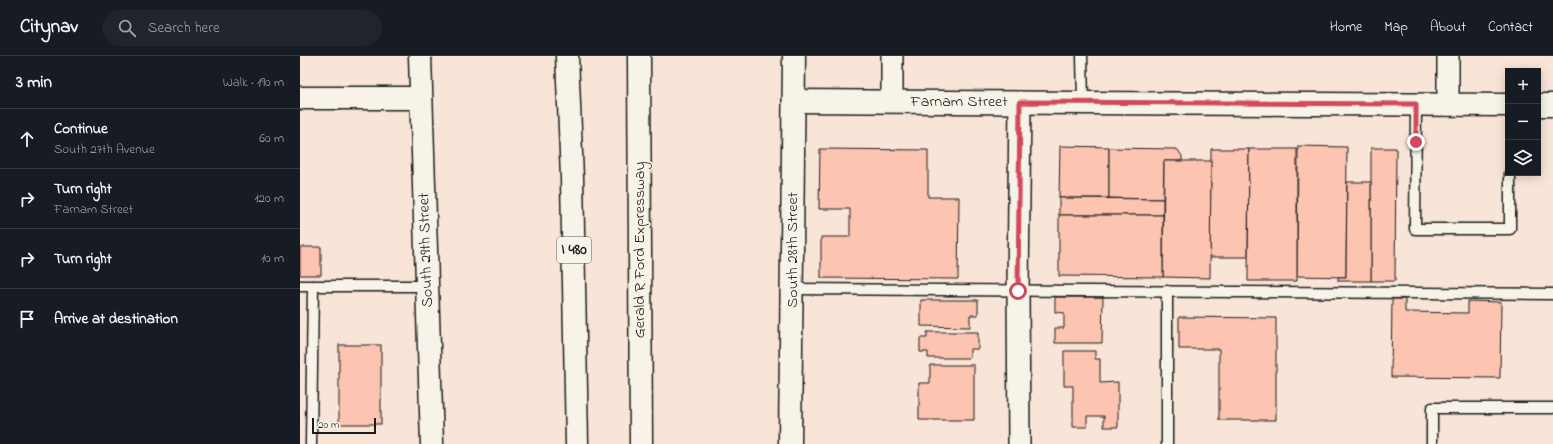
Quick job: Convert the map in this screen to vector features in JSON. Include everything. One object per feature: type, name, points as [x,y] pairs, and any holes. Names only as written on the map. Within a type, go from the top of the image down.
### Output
[{"type":"main road","name":"South 29th Street","points":[[420,56],[432,444]]},
{"type":"main road","name":"I 480","points":[[567,56],[572,178],[577,444]]},
{"type":"main road","name":"Gerald R Ford Expressway","points":[[640,56],[641,444]]},
{"type":"main road","name":"South 28th Street","points":[[790,444],[793,288],[794,56]]},
{"type":"main road","points":[[300,98],[421,98]]},
{"type":"main road","name":"Farnam Street","points":[[794,101],[1020,102],[1083,104],[1505,105]]},
{"type":"main road","points":[[1541,105],[1553,105]]},
{"type":"street","points":[[892,56],[892,101]]},
{"type":"street","points":[[1448,56],[1448,104]]},
{"type":"street","points":[[1019,444],[1018,291],[1020,102]]},
{"type":"lane","points":[[1082,56],[1083,104]]},
{"type":"lane","points":[[1416,104],[1415,229],[1510,229],[1510,176]]},
{"type":"lane","points":[[300,286],[427,286]]},
{"type":"lane","points":[[311,444],[313,286]]},
{"type":"lane","points":[[793,288],[1018,291],[1553,294]]},
{"type":"lane","points":[[1167,291],[1167,444]]},
{"type":"lane","points":[[1432,444],[1432,408],[1553,408]]},
{"type":"building","points":[[1060,146],[1109,147],[1109,198],[1059,198]]},
{"type":"building","points":[[1298,146],[1347,147],[1346,277],[1297,276]]},
{"type":"building","points":[[1109,148],[1178,150],[1182,156],[1182,161],[1164,161],[1163,199],[1109,198]]},
{"type":"building","points":[[1371,148],[1396,148],[1395,281],[1371,281]]},
{"type":"building","points":[[820,149],[928,150],[928,197],[959,197],[958,279],[821,278],[821,237],[850,237],[850,209],[819,209]]},
{"type":"building","points":[[1211,149],[1249,149],[1248,257],[1210,257]]},
{"type":"building","points":[[1249,149],[1297,149],[1297,281],[1248,281]]},
{"type":"building","points":[[1164,161],[1211,161],[1210,278],[1163,277]]},
{"type":"building","points":[[1347,182],[1371,182],[1371,281],[1338,281],[1338,277],[1346,277]]},
{"type":"building","points":[[1059,198],[1163,199],[1163,215],[1059,215]]},
{"type":"building","points":[[1059,215],[1163,215],[1163,277],[1059,276]]},
{"type":"building","points":[[300,247],[321,247],[321,275],[300,275]]},
{"type":"building","points":[[1055,297],[1103,297],[1102,343],[1055,343],[1055,328],[1064,328],[1064,313],[1055,312]]},
{"type":"building","points":[[1392,299],[1405,299],[1405,312],[1468,313],[1468,301],[1501,302],[1500,378],[1391,377]]},
{"type":"building","points":[[921,300],[978,300],[978,315],[970,315],[970,327],[921,326]]},
{"type":"building","points":[[1179,317],[1276,318],[1276,420],[1219,420],[1219,349],[1179,349]]},
{"type":"building","points":[[927,332],[978,332],[978,349],[970,349],[970,358],[928,358],[928,352],[920,352],[920,338],[927,338]]},
{"type":"building","points":[[339,345],[381,345],[381,424],[339,424]]},
{"type":"building","points":[[1064,351],[1095,351],[1095,359],[1100,359],[1100,383],[1118,382],[1118,427],[1104,427],[1104,416],[1087,416],[1087,427],[1073,427],[1073,386],[1064,386]]},
{"type":"building","points":[[930,365],[974,365],[974,420],[919,420],[919,383],[930,383]]},
{"type":"route","points":[[1018,291],[1020,102],[1083,104],[1416,104],[1416,142]]}]
